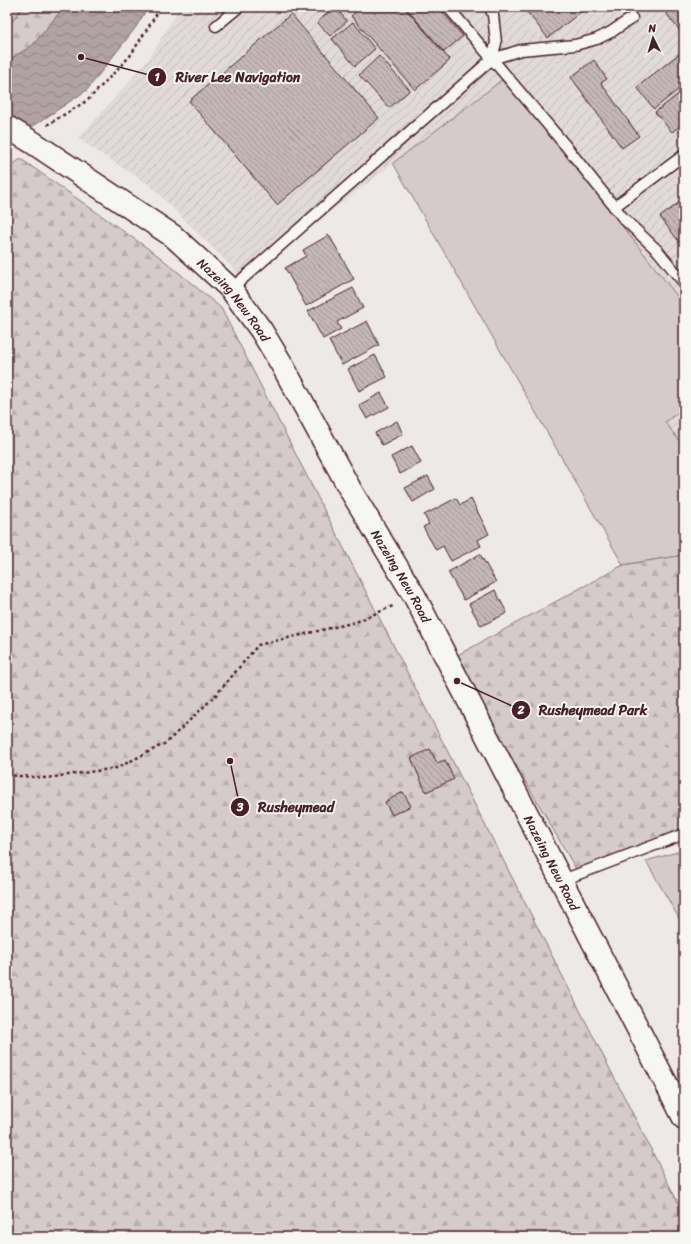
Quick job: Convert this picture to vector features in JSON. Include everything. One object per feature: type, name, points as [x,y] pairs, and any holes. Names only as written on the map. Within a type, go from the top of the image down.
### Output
[{"type":"main road","name":"Nazeing New Road","points":[[7,127],[38,134],[173,236],[231,289],[261,330],[281,363],[351,491],[415,597],[560,881],[608,970],[684,1118]]},
{"type":"lane","points":[[216,26],[239,7]]},
{"type":"lane","points":[[448,7],[565,145],[624,219],[658,251],[684,284]]},
{"type":"lane","points":[[490,7],[493,15],[496,43],[492,59]]},
{"type":"lane","points":[[231,289],[492,59],[521,50],[575,45],[597,40],[632,18]]},
{"type":"lane","points":[[614,206],[684,154]]},
{"type":"lane","points":[[560,881],[684,834]]},
{"type":"path","points":[[38,134],[88,100],[130,56],[161,7]]},
{"type":"path","points":[[7,775],[47,778],[117,768],[166,743],[216,695],[258,645],[356,622],[415,597]]},
{"type":"shaded area","points":[[180,7],[684,7],[684,305],[506,77],[243,278],[151,186],[77,138],[149,59]]},
{"type":"shaded area","points":[[684,408],[684,447],[665,422]]},
{"type":"green space","points":[[7,7],[23,7],[7,28]]},
{"type":"green space","points":[[23,7],[64,7],[33,45],[7,61],[7,28]]},
{"type":"green space","points":[[506,77],[684,305],[684,408],[665,422],[684,447],[684,555],[623,565],[393,163]]},
{"type":"green space","points":[[21,159],[160,257],[221,308],[684,1214],[684,1237],[7,1237],[7,168]]},
{"type":"green space","points":[[684,555],[684,830],[577,871],[454,657],[623,565]]},
{"type":"green space","points":[[684,850],[684,927],[646,861]]},
{"type":"water","points":[[64,7],[148,7],[136,27],[87,90],[7,144],[7,61],[33,45]]},
{"type":"building","points":[[335,7],[347,21],[330,36],[317,22]]},
{"type":"building","points":[[361,7],[404,7],[450,60],[415,90],[351,16]]},
{"type":"building","points":[[405,7],[438,7],[463,36],[444,52]]},
{"type":"building","points":[[523,7],[587,7],[548,38]]},
{"type":"building","points":[[661,7],[684,7],[684,36]]},
{"type":"building","points":[[291,14],[379,118],[277,205],[189,101]]},
{"type":"building","points":[[353,22],[375,49],[355,66],[332,39]]},
{"type":"building","points":[[684,50],[684,85],[654,109],[637,87]]},
{"type":"building","points":[[379,56],[410,90],[389,108],[359,75]]},
{"type":"building","points":[[594,60],[607,79],[601,83],[639,136],[622,148],[571,77]]},
{"type":"building","points":[[684,90],[684,123],[672,132],[655,112]]},
{"type":"building","points":[[684,199],[684,248],[660,217]]},
{"type":"building","points":[[329,235],[354,279],[306,306],[285,268],[306,256],[303,250]]},
{"type":"building","points":[[353,288],[363,308],[337,322],[341,329],[323,339],[308,311]]},
{"type":"building","points":[[367,321],[379,345],[342,365],[329,341]]},
{"type":"building","points":[[375,355],[387,377],[359,391],[348,369]]},
{"type":"building","points":[[381,393],[389,407],[367,419],[359,405]]},
{"type":"building","points":[[397,421],[403,434],[382,445],[375,433]]},
{"type":"building","points":[[412,446],[421,463],[400,474],[391,457]]},
{"type":"building","points":[[428,476],[435,489],[413,502],[405,488]]},
{"type":"building","points":[[456,498],[460,505],[471,499],[489,534],[478,540],[481,546],[451,561],[443,546],[436,550],[423,527],[429,524],[424,515]]},
{"type":"building","points":[[480,554],[496,582],[464,600],[448,572]]},
{"type":"building","points":[[495,590],[507,613],[481,626],[469,604]]},
{"type":"building","points":[[430,749],[437,763],[445,760],[454,779],[426,792],[411,758]]},
{"type":"building","points":[[403,792],[411,806],[392,815],[385,802]]},
{"type":"place","name":"River Lee Navigation","points":[[81,57]]},
{"type":"place","name":"Rusheymead Park","points":[[457,681]]},
{"type":"place","name":"Rusheymead","points":[[230,761]]}]
